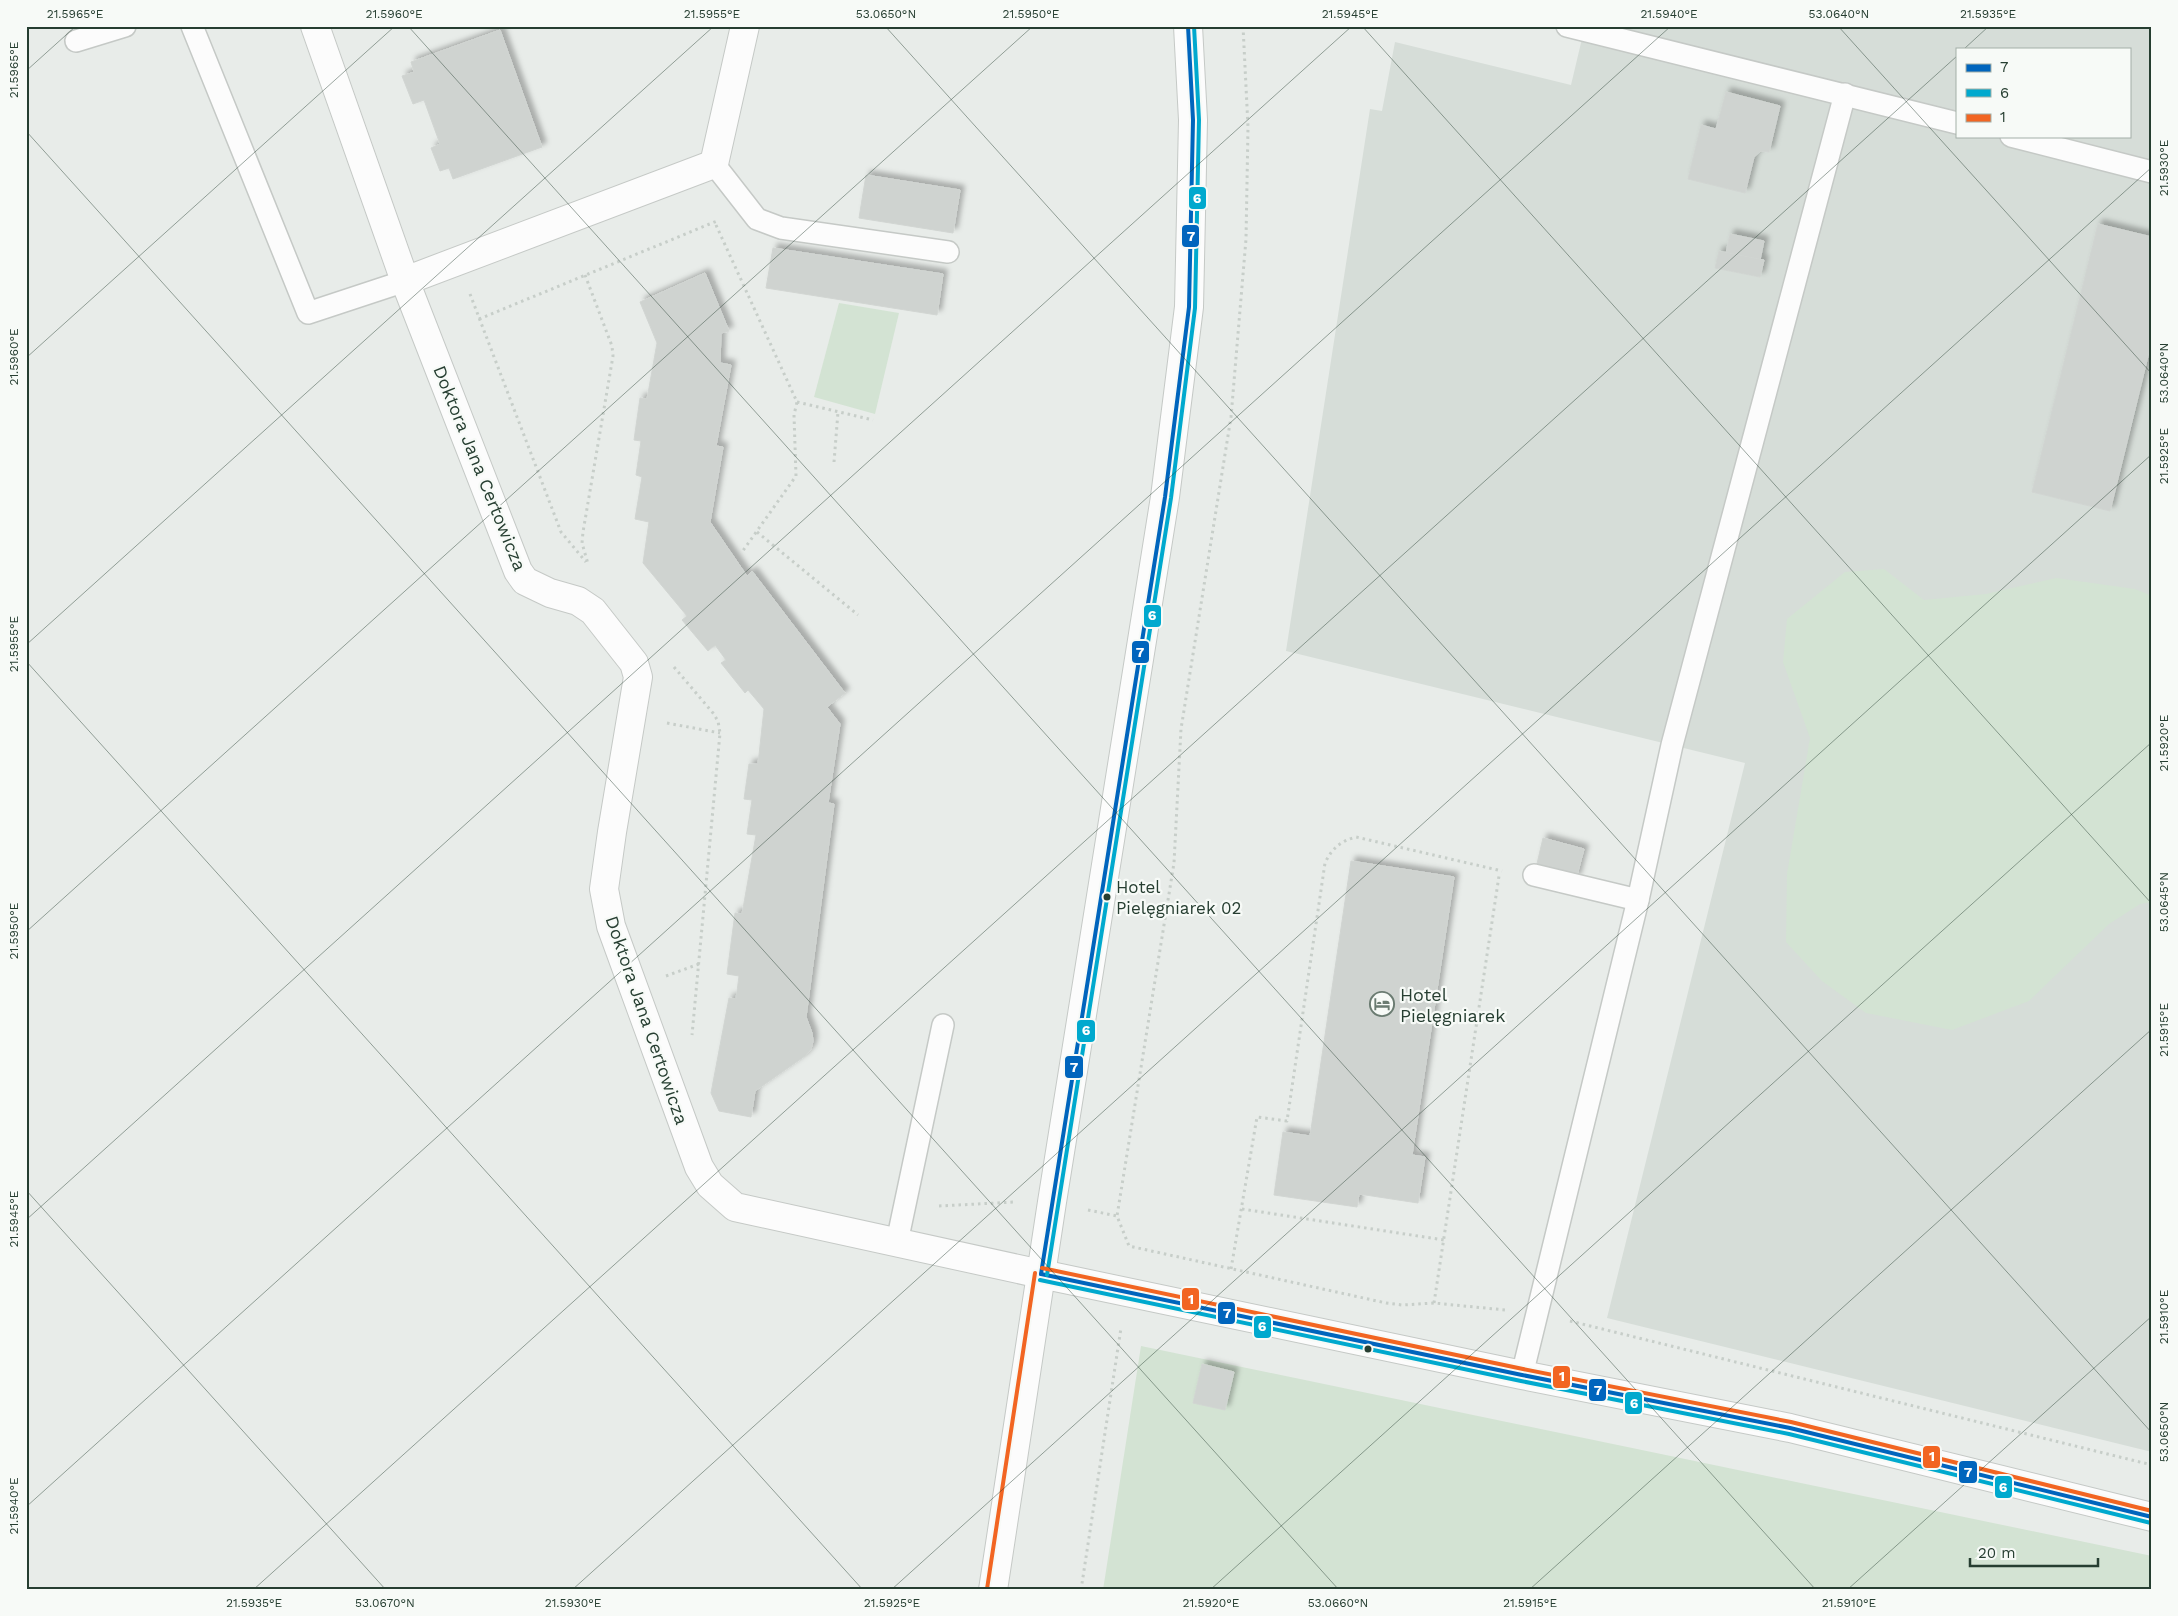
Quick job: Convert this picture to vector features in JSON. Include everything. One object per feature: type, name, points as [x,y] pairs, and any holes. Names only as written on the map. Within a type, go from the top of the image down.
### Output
[{"type":"street","name":"Doktora Jana Certowicza","points":[[315,26],[405,281],[518,571],[525,581],[550,593],[578,601],[593,610],[634,662],[638,677],[604,889],[612,926],[700,1167],[710,1186],[735,1207],[1041,1274],[1522,1375],[1790,1428],[2152,1517]]},
{"type":"street","points":[[405,281],[714,164],[745,26]]},
{"type":"street","points":[[993,1590],[1052,1202],[1164,507],[1189,307],[1193,120],[1188,26]]},
{"type":"lane","points":[[76,41],[125,26]]},
{"type":"lane","points":[[192,26],[308,313],[405,281]]},
{"type":"lane","points":[[1567,26],[1956,122]]},
{"type":"lane","points":[[1522,1375],[1638,900],[1672,745],[1845,94]]},
{"type":"lane","points":[[2019,138],[2152,172]]},
{"type":"lane","points":[[714,164],[756,219],[781,228],[948,252]]},
{"type":"lane","points":[[1534,875],[1638,900]]},
{"type":"lane","points":[[897,1242],[943,1025]]},
{"type":"path","points":[[1243,26],[1248,127],[1246,239],[1231,417],[1180,729],[1174,863],[1117,1216],[1129,1246],[1386,1303],[1402,1305],[1434,1303],[1537,1314],[2152,1465]]},
{"type":"path","points":[[479,319],[748,208]]},
{"type":"path","points":[[715,222],[797,402],[794,415],[796,476],[742,552]]},
{"type":"path","points":[[457,261],[561,532],[592,570]]},
{"type":"path","points":[[585,276],[612,346],[613,356],[583,532],[582,543],[586,562]]},
{"type":"path","points":[[797,402],[873,420]]},
{"type":"path","points":[[834,462],[838,412]]},
{"type":"path","points":[[756,532],[858,615]]},
{"type":"path","points":[[669,660],[718,721],[720,734],[691,1040]]},
{"type":"path","points":[[631,717],[720,734]]},
{"type":"path","points":[[1231,1269],[1257,1117],[1287,1121],[1325,863],[1330,852],[1338,845],[1356,836],[1500,870],[1534,875]]},
{"type":"path","points":[[1434,1303],[1500,870]]},
{"type":"path","points":[[904,1208],[1016,1202],[1024,1196],[1117,1216]]},
{"type":"path","points":[[1242,1209],[1444,1240]]},
{"type":"path","points":[[1081,1590],[1122,1324]]},
{"type":"shaded area","points":[[1585,26],[2152,26],[2152,1452],[1607,1318],[1745,763],[1286,651],[1370,109],[1382,111],[1395,42],[1571,85]]},
{"type":"green space","points":[[839,303],[899,313],[875,414],[814,397]]},
{"type":"green space","points":[[1884,569],[1924,600],[1986,594],[2056,578],[2135,589],[2152,596],[2152,902],[2140,904],[2109,924],[2029,1001],[1952,1030],[1866,1013],[1822,981],[1786,942],[1787,874],[1810,738],[1783,662],[1787,619],[1845,572]]},
{"type":"green space","points":[[1141,1346],[2152,1556],[2152,1590],[1103,1590]]},
{"type":"building","points":[[500,30],[542,147],[453,179],[449,168],[440,171],[431,148],[440,144],[424,100],[413,104],[402,76],[414,72],[411,62]]},
{"type":"building","points":[[1726,92],[1780,106],[1769,152],[1761,151],[1754,157],[1745,193],[1688,179],[1701,125],[1716,129]]},
{"type":"building","points":[[866,175],[960,190],[953,233],[859,218]]},
{"type":"building","points":[[2098,224],[2152,237],[2152,348],[2150,348],[2110,511],[2032,492]]},
{"type":"building","points":[[1730,234],[1764,241],[1760,260],[1726,253]]},
{"type":"building","points":[[773,248],[943,274],[937,315],[766,288]]},
{"type":"building","points":[[1719,251],[1764,260],[1760,277],[1715,268]]},
{"type":"building","points":[[705,273],[729,331],[721,333],[720,363],[731,365],[716,446],[723,447],[710,522],[747,576],[752,571],[845,693],[827,707],[840,724],[828,803],[834,804],[806,1017],[813,1041],[811,1049],[805,1056],[755,1091],[751,1117],[719,1111],[711,1093],[729,998],[736,999],[739,976],[727,974],[735,913],[742,914],[756,835],[747,834],[752,800],[744,799],[749,764],[758,764],[764,709],[748,690],[745,693],[721,663],[726,660],[715,645],[708,651],[682,620],[687,616],[643,563],[649,522],[635,519],[642,477],[636,475],[641,441],[634,440],[640,398],[647,399],[657,343],[640,302]]},
{"type":"building","points":[[1543,838],[1584,849],[1576,879],[1536,868]]},
{"type":"building","name":"Hotel Pielęgniarek","points":[[1351,861],[1454,877],[1412,1155],[1425,1157],[1418,1203],[1359,1194],[1357,1207],[1274,1195],[1283,1132],[1310,1136]]},
{"type":"building","points":[[1202,1364],[1234,1372],[1225,1410],[1193,1403]]},
{"type":"transit line","name":"7","points":[[1041,1274],[1165,497],[1189,307],[1193,120],[1188,26]]},
{"type":"transit line","name":"6","points":[[1047,1275],[1171,498],[1195,308],[1199,120],[1194,26]]},
{"type":"transit line","name":"1","points":[[1042,1268],[1523,1369],[1791,1422],[2152,1511]]},
{"type":"transit line","name":"1","points":[[987,1589],[1035,1273]]},
{"type":"transit line","name":"7","points":[[1041,1274],[1522,1375],[1790,1428],[2152,1517]]},
{"type":"transit line","name":"6","points":[[1040,1280],[1521,1381],[1789,1434],[2151,1523]]},
{"type":"place","name":"Hotel Pielęgniarek 02","points":[[1107,897]]},
{"type":"place","name":"Hotel Pielęgniarek","points":[[1382,1004]]}]
